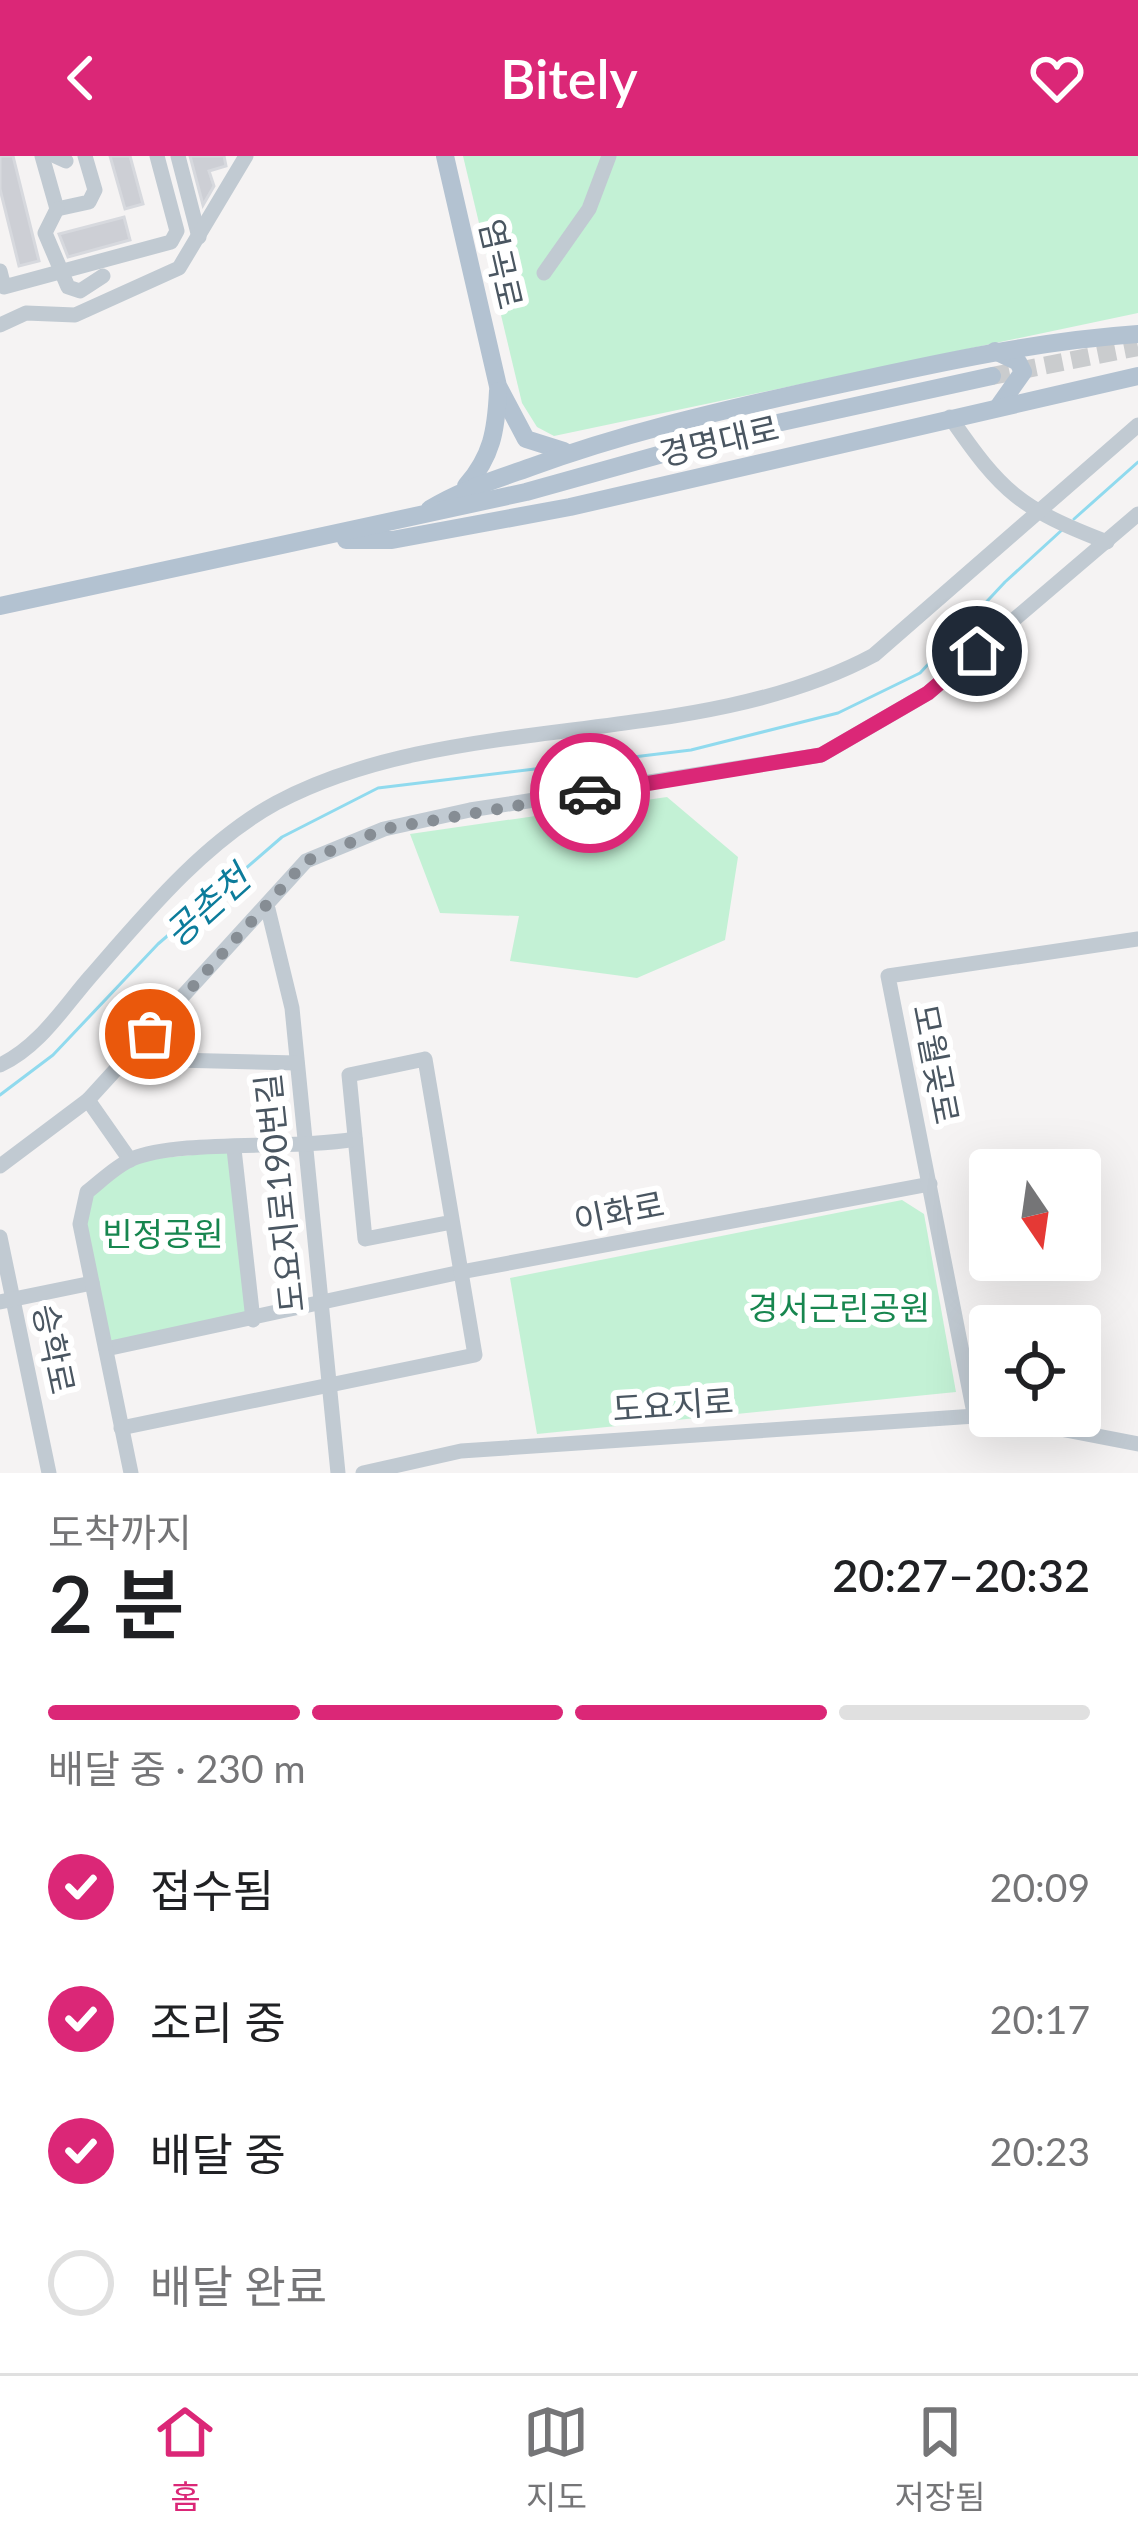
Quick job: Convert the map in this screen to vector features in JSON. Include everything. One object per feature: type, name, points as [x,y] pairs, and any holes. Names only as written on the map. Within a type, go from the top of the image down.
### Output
[{"type":"main road","name":"염곡로","points":[[445,156],[498,386],[526,439],[538,447],[568,451]]},
{"type":"main road","points":[[1060,339],[1138,322]]},
{"type":"main road","name":"경명대로","points":[[416,517],[464,489],[568,451],[680,420],[995,351],[1060,339],[1138,334]]},
{"type":"main road","points":[[995,351],[1018,362],[1023,372],[999,406]]},
{"type":"main road","name":"경명대로","points":[[0,605],[416,517],[759,427],[992,376]]},
{"type":"main road","name":"경명대로","points":[[311,540],[392,540],[570,507],[1138,376]]},
{"type":"main road","name":"염곡로","points":[[464,489],[484,465],[496,437],[498,386]]},
{"type":"street","points":[[42,156],[57,209],[45,233],[60,272],[68,287],[80,291],[103,276]]},
{"type":"street","points":[[57,209],[89,202],[95,190],[85,156]]},
{"type":"street","points":[[1,282],[60,272],[170,242],[177,231],[157,156]]},
{"type":"street","points":[[178,156],[199,237]]},
{"type":"street","points":[[0,325],[26,313],[75,315],[179,268],[246,156]]},
{"type":"street","points":[[544,273],[589,209],[609,156]]},
{"type":"street","points":[[950,417],[984,466],[1037,515],[1102,540]]},
{"type":"street","points":[[0,1065],[41,1036],[190,870],[276,804],[334,778],[413,758],[730,704],[832,677],[874,655],[1138,424]]},
{"type":"street","points":[[0,1166],[88,1100],[268,909],[306,861],[384,829],[821,755],[928,693],[1102,540],[1134,522]]},
{"type":"street","name":"도요지로190번길","points":[[268,909],[292,1008],[338,1473]]},
{"type":"street","name":"모월곶로","points":[[969,1345],[888,976],[1138,940]]},
{"type":"street","points":[[150,1034],[175,1060],[297,1063]]},
{"type":"street","points":[[122,1428],[475,1355],[425,1059],[349,1075],[364,1239],[452,1222]]},
{"type":"street","points":[[88,1100],[130,1160]]},
{"type":"street","points":[[131,1473],[92,1283],[80,1205],[87,1192],[130,1160],[161,1150],[305,1148],[355,1139]]},
{"type":"street","points":[[234,1149],[253,1320]]},
{"type":"street","name":"이화로","points":[[106,1349],[461,1272],[930,1184]]},
{"type":"street","name":"승학로","points":[[0,1237],[6,1300],[49,1473]]},
{"type":"street","points":[[6,1300],[92,1283]]},
{"type":"street","name":"도요지로","points":[[363,1473],[461,1451],[969,1416]]},
{"type":"street","name":"도요지로","points":[[1101,1437],[1138,1444]]},
{"type":"green space","points":[[463,156],[1138,156],[1138,313],[554,436],[537,427],[522,403]]},
{"type":"green space","points":[[667,797],[738,857],[725,940],[637,978],[510,961],[519,916],[440,913],[410,834]]},
{"type":"green space","name":"빈정공원","points":[[232,1151],[251,1319],[107,1347],[82,1224],[89,1193],[132,1161]]},
{"type":"green space","name":"경서근린공원","points":[[902,1200],[924,1214],[956,1392],[537,1434],[510,1278]]},
{"type":"building","points":[[0,156],[13,156],[39,261],[19,266],[0,189]]},
{"type":"building","points":[[110,156],[130,156],[143,204],[125,209]]},
{"type":"building","points":[[190,156],[224,156],[226,166],[209,171],[214,186],[203,205]]},
{"type":"building","points":[[124,217],[130,240],[68,257],[59,234]]},
{"type":"waterway","name":"공촌천","points":[[1074,519],[1138,462]]},
{"type":"waterway","name":"공촌천","points":[[0,1095],[53,1055],[158,944],[282,837],[378,788],[691,750],[838,713],[920,673],[1005,582],[1063,529]]},
{"type":"tunnel","points":[[992,376],[1138,347]]},
{"type":"way so far","points":[[150,1034],[268,909],[306,861],[384,829],[470,810],[590,793]]},
{"type":"route","points":[[590,793],[821,755],[928,693],[977,651]]}]
